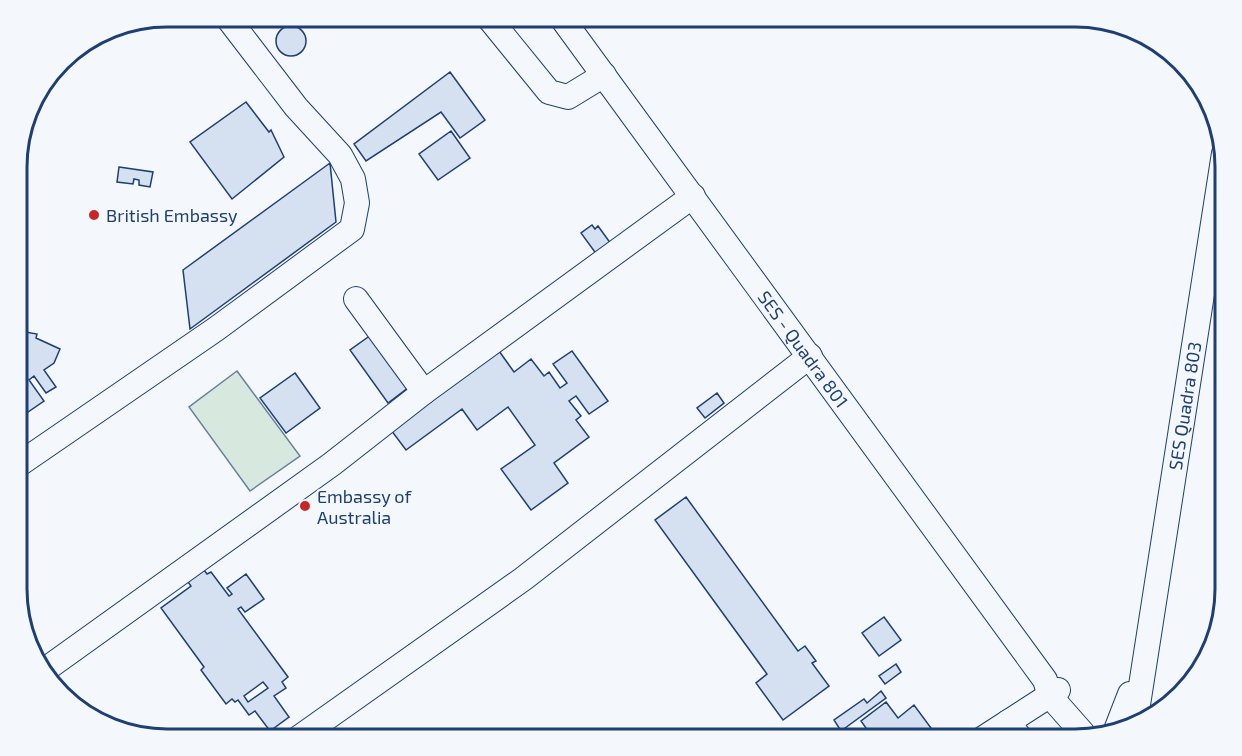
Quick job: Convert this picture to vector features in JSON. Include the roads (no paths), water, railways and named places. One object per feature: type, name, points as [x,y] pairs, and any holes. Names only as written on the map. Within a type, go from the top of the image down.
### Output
[{"type":"street","points":[[27,459],[216,329],[352,229],[357,203],[352,179],[340,155],[296,106],[235,27]]},
{"type":"street","points":[[497,27],[549,92],[568,97],[604,75]]},
{"type":"street","name":"SES - Quadra 801","points":[[569,27],[1080,729]]},
{"type":"street","points":[[50,666],[332,464],[424,392],[693,196]]},
{"type":"street","name":"SES Quadra 803","points":[[1136,714],[1143,658],[1215,209]]},
{"type":"street","points":[[357,299],[424,392]]},
{"type":"street","points":[[312,729],[523,579],[810,356]]},
{"type":"street","name":"SES Quadra 803","points":[[1119,721],[1143,658]]},
{"type":"street","points":[[1017,729],[1051,689]]},
{"type":"street","name":"SES - Quadra 801","points":[[1051,689],[1095,728]]},
{"type":"place","name":"British Embassy","points":[[94,215]]},
{"type":"place","name":"Embassy of Australia","points":[[305,506]]}]
